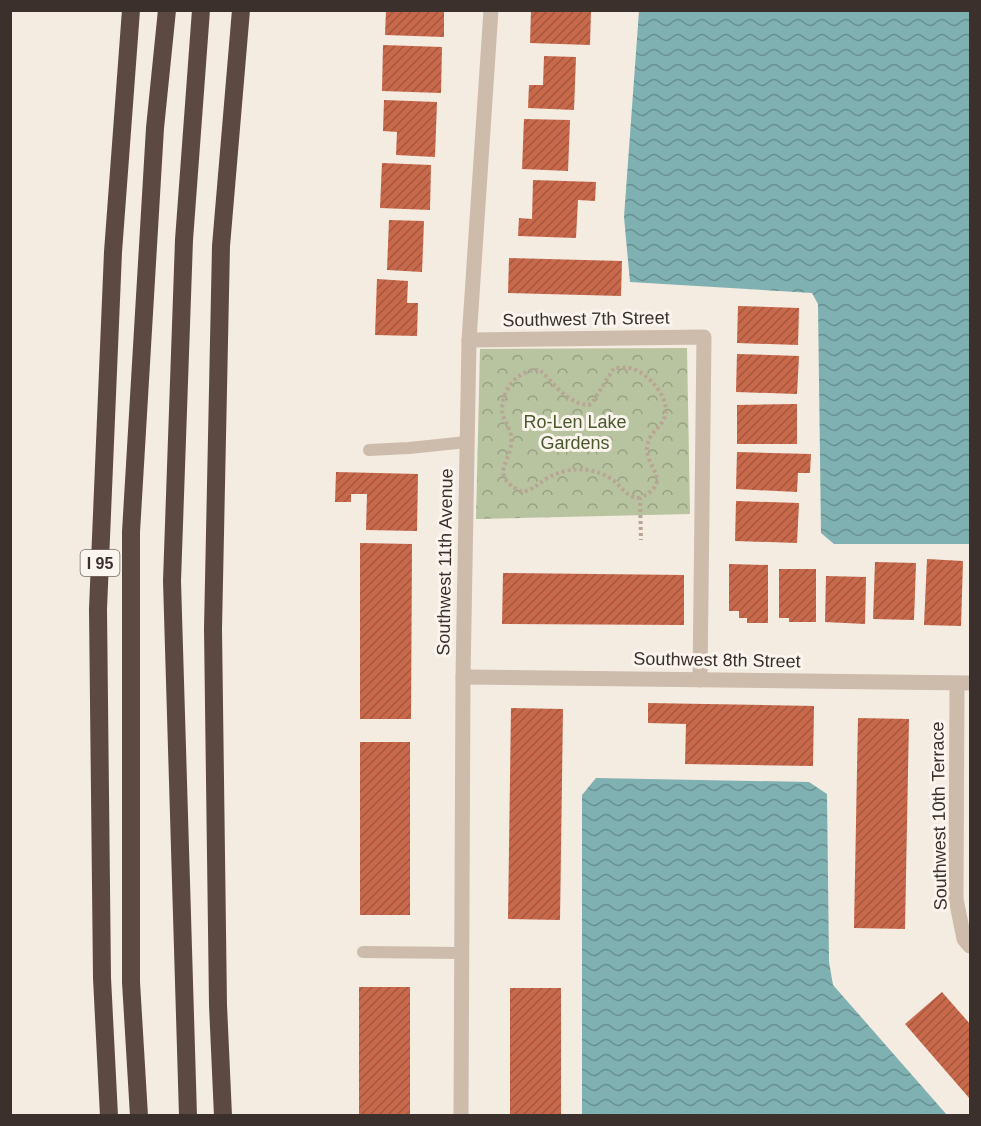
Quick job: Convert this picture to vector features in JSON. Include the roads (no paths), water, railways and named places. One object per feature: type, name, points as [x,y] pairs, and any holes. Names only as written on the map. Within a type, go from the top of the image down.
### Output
[{"type":"highway","name":"I 95","points":[[109,1116],[102,978],[98,609],[113,252],[131,10]]},
{"type":"highway","points":[[138,1116],[131,982],[131,532],[155,128],[167,10]]},
{"type":"highway","points":[[188,1116],[172,581],[184,240],[201,10]]},
{"type":"highway","points":[[223,1116],[218,1005],[213,617],[220,246],[241,10]]},
{"type":"street","name":"Southwest 11th Avenue","points":[[461,1116],[463,677],[469,339],[491,10]]},
{"type":"street","name":"Southwest 7th Street","points":[[469,339],[704,337],[700,680]]},
{"type":"street","name":"Southwest 8th Street","points":[[463,677],[964,683]]},
{"type":"street","name":"Southwest 10th Terrace","points":[[964,683],[956,899],[964,939],[970,946]]},
{"type":"lane","points":[[369,450],[467,442]]},
{"type":"lane","points":[[363,952],[462,953]]},
{"type":"water","points":[[639,11],[970,11],[970,544],[834,544],[821,533],[818,304],[812,293],[630,282],[624,217]]},
{"type":"water","points":[[596,778],[809,782],[827,794],[829,962],[833,985],[947,1115],[582,1115],[582,795]]},
{"type":"park label","name":"Ro-Len Lake Gardens","points":[[575,432]]}]
